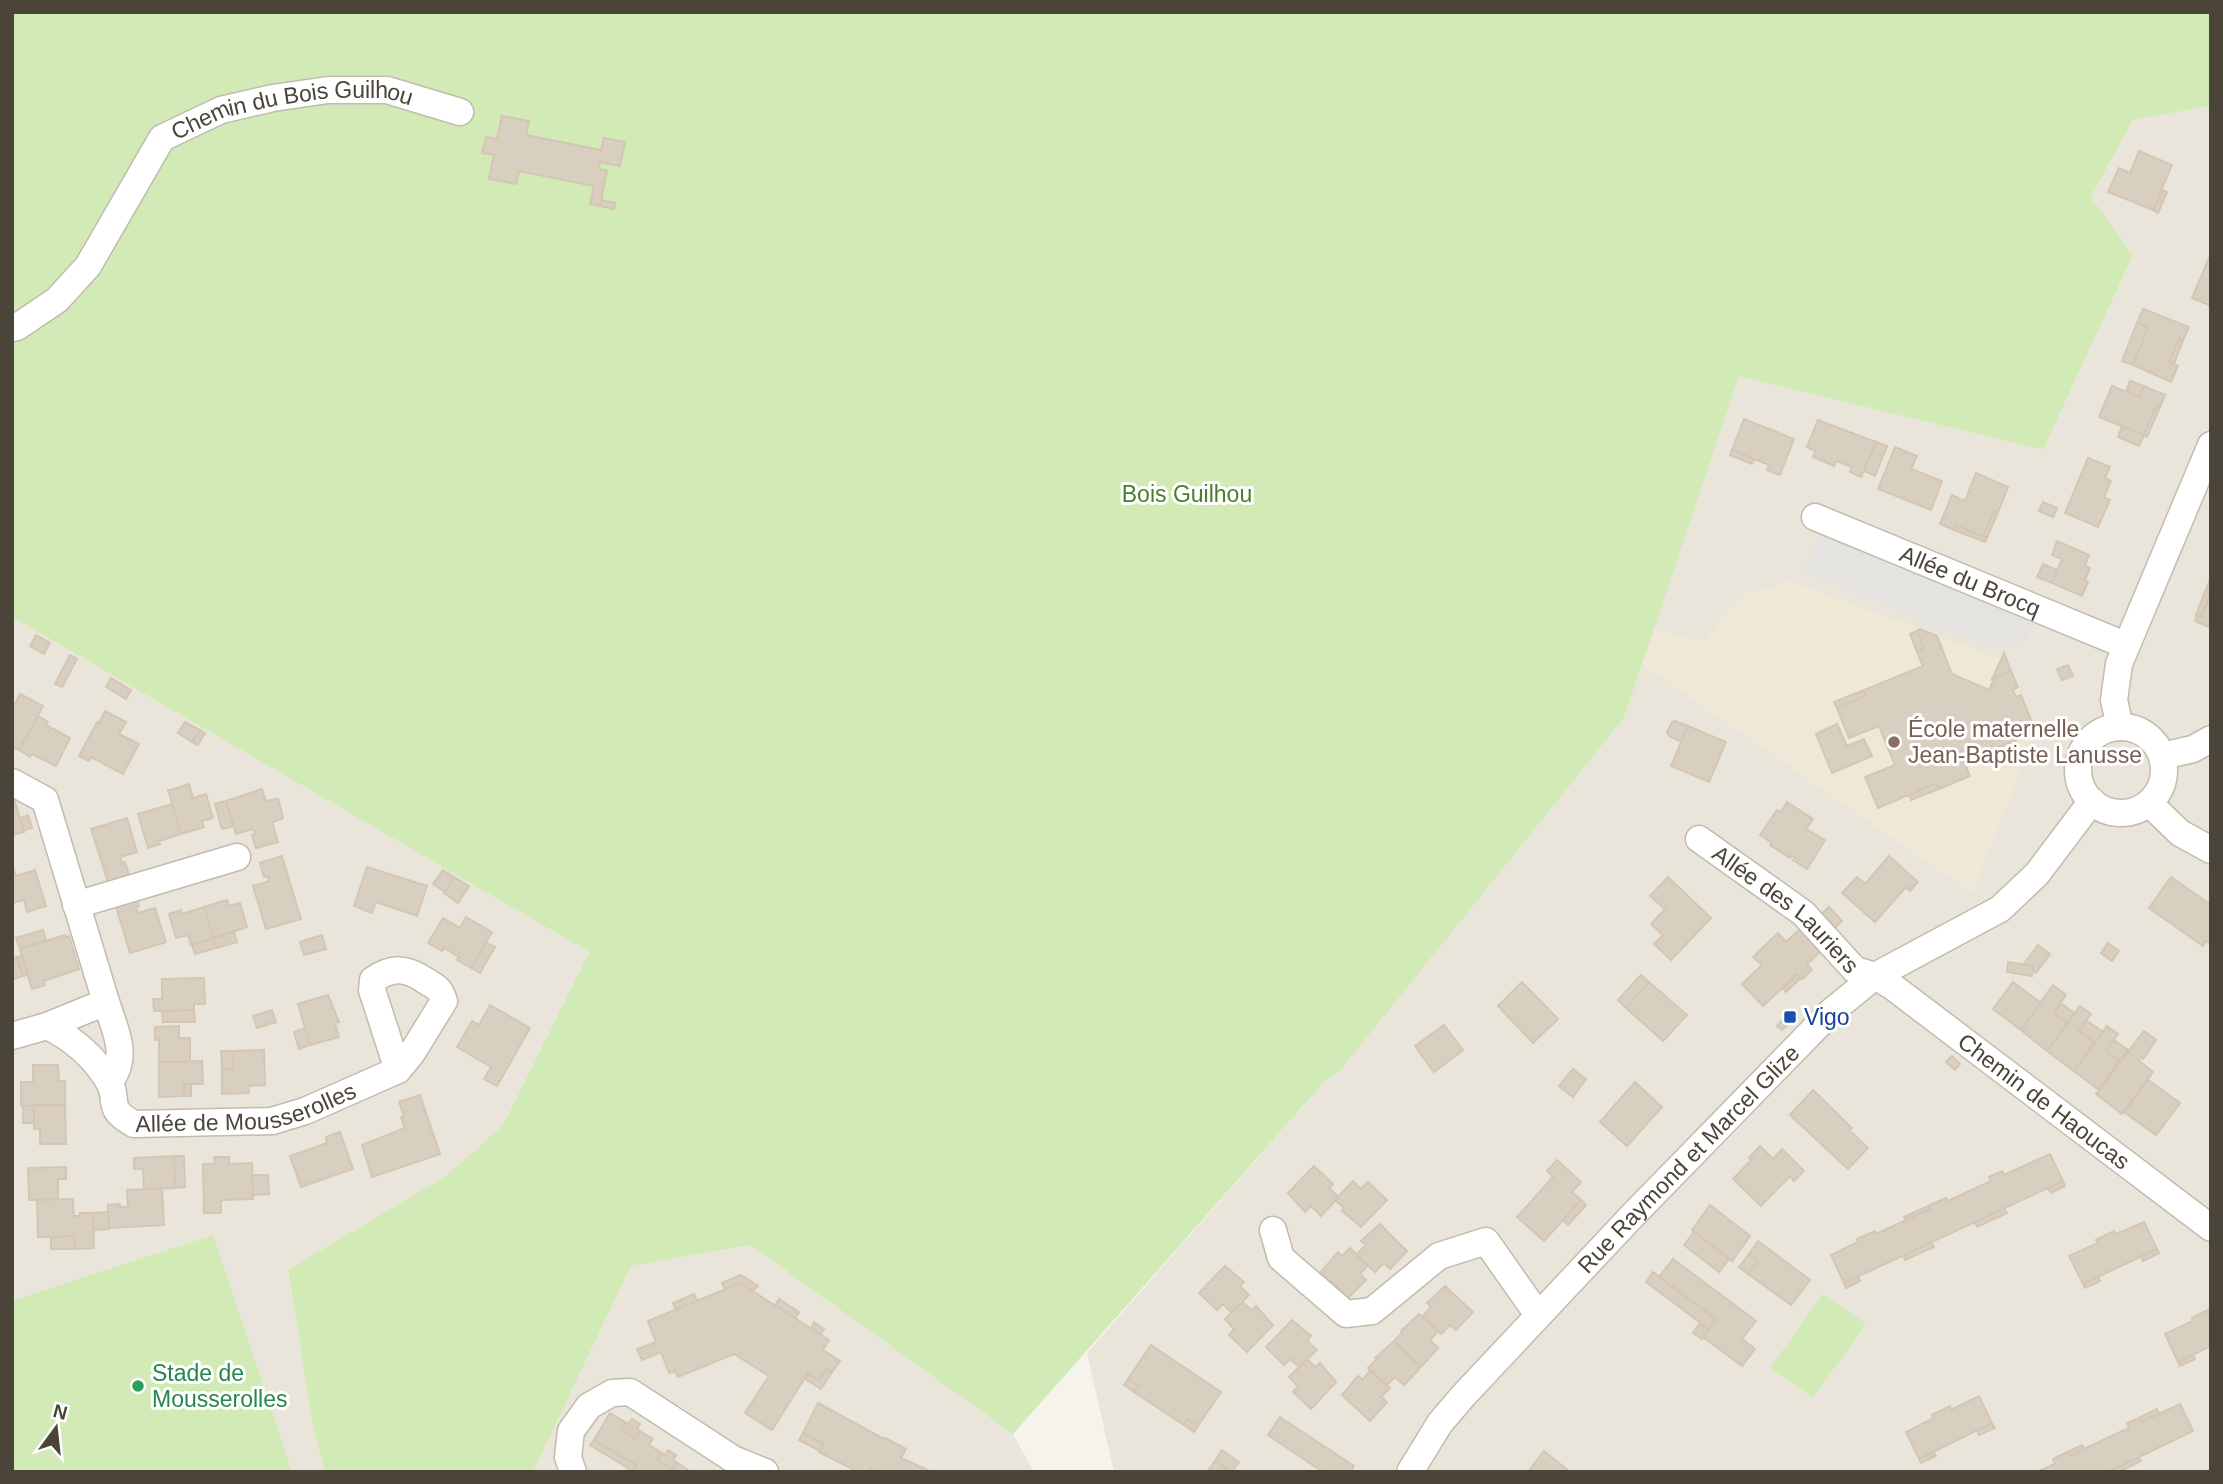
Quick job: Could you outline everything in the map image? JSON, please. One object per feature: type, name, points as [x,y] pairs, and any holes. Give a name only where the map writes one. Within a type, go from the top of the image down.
[{"type":"street","name":"Chemin du Bois Guilhou","points":[[12,328],[57,300],[88,266],[162,138],[221,110],[273,98],[328,90],[387,89],[460,112]]},
{"type":"street","points":[[2120,727],[2114,700],[2119,664],[2125,645],[2142,611],[2211,445]]},
{"type":"street","name":"Allée du Brocq","points":[[1815,517],[2125,645]]},
{"type":"street","points":[[2120,727],[2143,733],[2155,743],[2162,756],[2164,775],[2160,790],[2149,803],[2136,810],[2122,813],[2107,811],[2092,801],[2082,789],[2078,775],[2079,760],[2093,737],[2105,730],[2120,727]]},
{"type":"street","points":[[2162,756],[2193,749],[2211,739]]},
{"type":"street","points":[[12,782],[45,800],[121,1050],[118,1072],[109,1082]]},
{"type":"street","name":"Rue Raymond et Marcel Glize","points":[[1410,1472],[1440,1423],[1540,1313],[1804,1038],[1875,976],[2000,909],[2037,874],[2092,801]]},
{"type":"street","points":[[2149,803],[2180,833],[2211,850]]},
{"type":"street","name":"Allée des Lauriers","points":[[1699,839],[1802,913],[1854,970],[1875,976]]},
{"type":"street","points":[[76,905],[237,857]]},
{"type":"street","name":"Chemin de Haoucas","points":[[1875,976],[1904,995],[2211,1228]]},
{"type":"street","points":[[12,1036],[47,1026],[106,1002]]},
{"type":"street","name":"Allée de Mousserolles","points":[[47,1026],[67,1036],[86,1053],[109,1082],[114,1105],[120,1116],[134,1124],[272,1121],[305,1111],[398,1070]]},
{"type":"street","points":[[1273,1230],[1281,1258],[1346,1314],[1373,1311],[1439,1256],[1486,1241],[1540,1313]]},
{"type":"street","points":[[573,1472],[568,1457],[571,1431],[589,1406],[612,1393],[630,1392],[733,1459],[765,1472]]},
{"type":"shaded area","points":[[2211,106],[2211,1472],[1114,1472],[1087,1353],[1328,1078],[1336,1074],[1624,718],[1739,375],[2043,450],[2133,255],[2091,197],[2133,120]]},
{"type":"shaded area","points":[[1822,529],[2035,619],[2023,648],[1991,648],[1804,571]]},
{"type":"shaded area","name":"École maternelle Jean-Baptiste Lanusse","points":[[1790,581],[2000,659],[2004,653],[2036,732],[1972,893],[1642,664],[1653,630],[1705,641],[1741,596]]},
{"type":"shaded area","points":[[12,617],[589,952],[503,1125],[446,1176],[288,1271],[313,1427],[325,1472],[12,1472]]},
{"type":"shaded area","points":[[750,1245],[1013,1434],[1034,1472],[533,1472],[631,1266]]},
{"type":"green space","name":"Bois Guilhou","points":[[12,12],[2211,12],[2211,106],[2133,120],[2091,197],[2133,255],[2043,450],[1739,376],[1624,718],[1355,1052],[1336,1074],[1328,1078],[1013,1434],[750,1245],[631,1266],[533,1472],[325,1472],[313,1427],[288,1270],[446,1176],[503,1125],[589,952],[12,617]]},
{"type":"green space","name":"Stade de Mousserolles","points":[[213,1235],[292,1472],[12,1472],[12,1301]]},
{"type":"green space","points":[[1823,1294],[1866,1324],[1813,1398],[1770,1368]]},
{"type":"building","points":[[502,116],[529,121],[526,135],[601,150],[604,138],[625,142],[620,166],[600,162],[599,169],[607,170],[600,206],[590,204],[594,186],[519,171],[516,184],[489,179],[494,155],[482,153],[486,137],[497,139]]},
{"type":"building","points":[[2139,151],[2172,165],[2153,210],[2108,192],[2119,168],[2130,173]]},
{"type":"building","points":[[2162,190],[2167,192],[2158,213],[2153,210]]},
{"type":"building","points":[[601,200],[615,203],[614,209],[600,206]]},
{"type":"building","points":[[2211,258],[2211,306],[2192,298]]},
{"type":"building","points":[[2143,309],[2189,327],[2183,340],[2179,339],[2169,362],[2178,366],[2171,382],[2133,365],[2148,327],[2137,323]]},
{"type":"building","points":[[2137,323],[2148,327],[2133,365],[2122,361]]},
{"type":"building","points":[[2179,339],[2183,340],[2174,364],[2169,362]]},
{"type":"building","points":[[2130,381],[2144,386],[2139,397],[2126,392]]},
{"type":"building","points":[[2112,386],[2139,397],[2144,386],[2165,395],[2160,407],[2156,406],[2144,435],[2099,417]]},
{"type":"building","points":[[2156,406],[2160,407],[2147,437],[2144,435]]},
{"type":"building","points":[[1744,419],[1794,439],[1780,475],[1767,470],[1769,465],[1732,450]]},
{"type":"building","points":[[1818,420],[1876,442],[1861,477],[1850,472],[1852,467],[1836,461],[1834,466],[1813,457],[1815,451],[1807,447]]},
{"type":"building","points":[[2122,426],[2144,435],[2139,446],[2118,437]]},
{"type":"building","points":[[1876,442],[1887,446],[1875,476],[1864,471]]},
{"type":"building","points":[[1895,447],[1917,456],[1911,469],[1942,481],[1931,510],[1878,489]]},
{"type":"building","points":[[1732,450],[1754,459],[1752,464],[1730,455]]},
{"type":"building","points":[[2088,458],[2110,467],[2105,478],[2111,481],[2104,497],[2110,500],[2098,527],[2065,513]]},
{"type":"building","points":[[1976,473],[2008,487],[1998,512],[1994,511],[1983,537],[1956,525],[1954,530],[1940,524],[1952,495],[1965,501]]},
{"type":"building","points":[[2043,502],[2057,508],[2053,517],[2039,511]]},
{"type":"building","points":[[1994,511],[1998,512],[1987,538],[1983,537]]},
{"type":"building","points":[[1956,525],[1987,538],[1985,542],[1954,530]]},
{"type":"building","points":[[2057,541],[2089,555],[2085,566],[2090,568],[2085,580],[2088,582],[2082,596],[2052,583],[2062,559],[2052,555]]},
{"type":"building","points":[[2043,564],[2057,570],[2052,583],[2037,577]]},
{"type":"building","points":[[2209,582],[2211,593],[2201,617],[2196,615]]},
{"type":"building","points":[[2211,593],[2211,628],[2195,621],[2197,615],[2201,617]]},
{"type":"building","points":[[1920,629],[1937,636],[1952,674],[1989,690],[1995,677],[2011,671],[2018,687],[2013,690],[2016,697],[2021,695],[2036,732],[2021,738],[2018,732],[2014,734],[2017,740],[1983,754],[1979,744],[1960,752],[1970,776],[1939,789],[1937,783],[1878,808],[1865,777],[1895,765],[1879,726],[1849,738],[1837,708],[1866,696],[1864,690],[1923,666],[1917,652],[1924,649],[1917,631]]},
{"type":"building","points":[[1917,631],[1924,649],[1917,652],[1910,634]]},
{"type":"building","points":[[36,635],[50,643],[44,654],[30,646]]},
{"type":"building","points":[[2004,653],[2011,671],[1992,679],[2001,660]]},
{"type":"building","points":[[70,655],[77,659],[62,687],[55,684]]},
{"type":"building","points":[[2068,665],[2073,676],[2062,680],[2057,669]]},
{"type":"building","points":[[111,678],[131,690],[126,699],[106,687]]},
{"type":"building","points":[[1864,690],[1866,696],[1837,708],[1834,702]]},
{"type":"building","points":[[20,694],[43,706],[19,750],[12,747],[12,703],[15,704]]},
{"type":"building","points":[[105,711],[126,722],[119,734],[139,744],[123,774],[91,757],[89,761],[79,756]]},
{"type":"building","points":[[38,716],[48,722],[46,725],[70,738],[56,766],[19,750]]},
{"type":"building","points":[[1675,721],[1688,726],[1681,742],[1667,733]]},
{"type":"building","points":[[185,722],[200,730],[192,742],[178,733]]},
{"type":"building","points":[[1837,724],[1847,746],[1864,739],[1872,756],[1832,773],[1816,734]]},
{"type":"building","points":[[1688,726],[1726,742],[1709,782],[1671,766]]},
{"type":"building","points":[[200,730],[205,733],[198,745],[192,742]]},
{"type":"building","points":[[1937,783],[1939,789],[1911,800],[1909,795]]},
{"type":"building","points":[[189,784],[193,798],[206,794],[213,818],[202,821],[204,827],[181,834],[169,791]]},
{"type":"building","points":[[262,789],[266,801],[278,799],[283,817],[272,822],[278,842],[256,848],[253,829],[236,834],[226,801]]},
{"type":"building","points":[[14,799],[24,832],[12,835],[12,800]]},
{"type":"building","points":[[226,801],[234,826],[222,829],[215,804]]},
{"type":"building","points":[[1787,802],[1813,819],[1806,829],[1825,840],[1807,869],[1793,860],[1795,857],[1790,858],[1760,835],[1777,810],[1781,812]]},
{"type":"building","points":[[172,804],[181,834],[159,841],[160,844],[148,848],[138,814]]},
{"type":"building","points":[[28,815],[32,828],[24,830],[20,818]]},
{"type":"building","points":[[127,818],[137,852],[120,857],[122,863],[125,862],[129,875],[108,882],[91,829]]},
{"type":"building","points":[[282,856],[301,919],[266,929],[253,886],[269,881],[268,876],[264,877],[260,863]]},
{"type":"building","points":[[1889,856],[1918,882],[1910,891],[1906,887],[1875,922],[1842,893],[1857,877],[1865,884]]},
{"type":"building","points":[[12,863],[16,876],[35,870],[46,906],[27,912],[24,900],[12,903]]},
{"type":"building","points":[[367,867],[427,886],[417,916],[376,902],[372,913],[354,906]]},
{"type":"building","points":[[443,870],[454,877],[445,892],[433,884]]},
{"type":"building","points":[[454,877],[469,886],[458,903],[444,893]]},
{"type":"building","points":[[1668,877],[1711,918],[1671,960],[1654,944],[1663,935],[1651,924],[1665,909],[1650,896]]},
{"type":"building","points":[[2171,877],[2211,905],[2211,944],[2206,941],[2203,946],[2149,908]]},
{"type":"building","points":[[136,894],[138,913],[155,908],[166,942],[130,953],[114,900]]},
{"type":"building","points":[[227,900],[229,906],[240,903],[247,927],[213,938],[204,907]]},
{"type":"building","points":[[204,907],[213,938],[191,945],[188,935],[176,938],[169,914],[181,910],[182,914]]},
{"type":"building","points":[[1829,907],[1842,921],[1834,929],[1820,915]]},
{"type":"building","points":[[466,917],[492,932],[471,968],[444,948],[442,951],[428,943],[443,918],[460,928]]},
{"type":"building","points":[[1800,929],[1821,951],[1807,964],[1812,970],[1802,979],[1797,974],[1763,1006],[1742,984],[1762,965],[1753,957],[1778,933],[1786,942]]},
{"type":"building","points":[[43,930],[46,941],[20,949],[16,938]]},
{"type":"building","points":[[234,932],[237,942],[216,948],[213,938]]},
{"type":"building","points":[[322,935],[326,949],[304,955],[300,942]]},
{"type":"building","points":[[69,936],[79,969],[44,981],[45,985],[32,989],[20,949]]},
{"type":"building","points":[[213,938],[216,948],[195,954],[192,945]]},
{"type":"building","points":[[486,943],[495,947],[480,973],[471,968]]},
{"type":"building","points":[[2108,943],[2119,951],[2112,961],[2101,953]]},
{"type":"building","points":[[2038,945],[2050,954],[2036,973],[2033,966],[2024,964]]},
{"type":"building","points":[[22,956],[27,975],[23,976],[17,957]]},
{"type":"building","points":[[17,957],[23,976],[12,980],[12,959]]},
{"type":"building","points":[[2008,962],[2033,966],[2032,976],[2007,972]]},
{"type":"building","points":[[1797,974],[1801,978],[1786,992],[1783,988]]},
{"type":"building","points":[[1641,975],[1649,982],[1626,1008],[1618,1000]]},
{"type":"building","points":[[204,978],[205,1004],[194,1004],[194,1010],[154,1011],[153,999],[162,999],[162,979]]},
{"type":"building","points":[[1522,982],[1558,1019],[1533,1043],[1498,1006]]},
{"type":"building","points":[[1649,982],[1687,1015],[1663,1041],[1626,1008]]},
{"type":"building","points":[[2013,982],[2041,1003],[2021,1030],[1993,1009]]},
{"type":"building","points":[[2053,985],[2066,995],[2054,1013],[2068,1023],[2047,1051],[2021,1030]]},
{"type":"building","points":[[328,995],[339,1022],[335,1023],[339,1037],[310,1045],[298,1004]]},
{"type":"building","points":[[2061,1003],[2074,1013],[2068,1023],[2054,1013]]},
{"type":"building","points":[[490,1005],[530,1028],[497,1086],[484,1079],[491,1067],[457,1047],[472,1021],[479,1025]]},
{"type":"building","points":[[2080,1006],[2091,1014],[2079,1031],[2095,1043],[2074,1071],[2047,1051]]},
{"type":"building","points":[[194,1010],[195,1022],[163,1022],[162,1011]]},
{"type":"building","points":[[272,1010],[276,1022],[257,1028],[253,1016]]},
{"type":"building","points":[[1786,1016],[1791,1021],[1782,1030],[1777,1026]]},
{"type":"building","points":[[2086,1020],[2103,1032],[2095,1043],[2079,1031]]},
{"type":"building","points":[[1444,1025],[1463,1050],[1434,1072],[1415,1046]]},
{"type":"building","points":[[179,1026],[179,1038],[190,1038],[190,1062],[159,1062],[159,1039],[155,1040],[155,1027]]},
{"type":"building","points":[[2107,1026],[2118,1034],[2106,1051],[2119,1061],[2099,1090],[2074,1071]]},
{"type":"building","points":[[305,1028],[310,1045],[299,1049],[294,1032]]},
{"type":"building","points":[[2144,1031],[2156,1040],[2143,1059],[2140,1057],[2138,1060],[2153,1072],[2122,1114],[2096,1094]]},
{"type":"building","points":[[2114,1040],[2128,1050],[2119,1061],[2106,1051]]},
{"type":"building","points":[[264,1050],[265,1085],[248,1086],[249,1093],[222,1094],[222,1069],[233,1069],[232,1051]]},
{"type":"building","points":[[221,1051],[232,1051],[233,1069],[222,1069]]},
{"type":"building","points":[[1952,1056],[1960,1064],[1955,1070],[1946,1062]]},
{"type":"building","points":[[202,1061],[203,1084],[184,1084],[184,1096],[159,1097],[159,1062]]},
{"type":"building","points":[[33,1065],[58,1065],[59,1081],[65,1081],[65,1105],[21,1106],[21,1082],[33,1082]]},
{"type":"building","points":[[1573,1069],[1586,1079],[1573,1097],[1559,1086]]},
{"type":"building","points":[[2148,1080],[2180,1103],[2156,1135],[2124,1112]]},
{"type":"building","points":[[1635,1082],[1662,1107],[1627,1146],[1600,1122]]},
{"type":"building","points":[[184,1084],[191,1084],[191,1096],[184,1096]]},
{"type":"building","points":[[1813,1090],[1852,1128],[1849,1130],[1868,1148],[1848,1169],[1790,1115]]},
{"type":"building","points":[[420,1095],[440,1154],[372,1177],[362,1145],[405,1128],[399,1102]]},
{"type":"building","points":[[34,1105],[34,1123],[23,1123],[23,1106]]},
{"type":"building","points":[[34,1105],[65,1105],[66,1144],[40,1144],[40,1129],[34,1129]]},
{"type":"building","points":[[340,1132],[353,1169],[301,1187],[290,1156],[327,1143],[326,1137]]},
{"type":"building","points":[[1760,1146],[1773,1159],[1782,1149],[1804,1171],[1794,1181],[1790,1176],[1761,1206],[1733,1179]]},
{"type":"building","points":[[2050,1154],[2063,1181],[1844,1283],[1831,1255],[1858,1242],[1857,1239],[1875,1231],[1876,1234],[1930,1209],[1928,1206],[1946,1198],[1948,1201],[1991,1181],[1989,1177],[2002,1171],[2004,1175]]},
{"type":"building","points":[[174,1156],[184,1156],[185,1187],[175,1188]]},
{"type":"building","points":[[174,1156],[175,1188],[144,1189],[143,1169],[134,1169],[134,1158]]},
{"type":"building","points":[[214,1157],[229,1157],[229,1164],[252,1163],[253,1199],[221,1200],[221,1213],[204,1213],[203,1164],[215,1164]]},
{"type":"building","points":[[1557,1160],[1581,1182],[1572,1192],[1581,1200],[1544,1241],[1517,1217],[1553,1177],[1547,1171]]},
{"type":"building","points":[[1314,1166],[1333,1184],[1329,1188],[1339,1197],[1321,1216],[1311,1206],[1305,1212],[1288,1193]]},
{"type":"building","points":[[66,1167],[66,1179],[58,1179],[58,1199],[29,1200],[28,1168]]},
{"type":"building","points":[[252,1175],[268,1175],[269,1194],[253,1195]]},
{"type":"building","points":[[1353,1181],[1361,1189],[1368,1182],[1387,1200],[1361,1227],[1342,1211],[1344,1208],[1335,1200]]},
{"type":"building","points":[[2063,1181],[2065,1186],[2051,1193],[2048,1188]]},
{"type":"building","points":[[162,1188],[164,1225],[109,1228],[108,1205],[120,1204],[120,1207],[128,1207],[127,1190]]},
{"type":"building","points":[[73,1199],[74,1216],[93,1213],[94,1248],[75,1249],[74,1236],[38,1237],[37,1200]]},
{"type":"building","points":[[1581,1200],[1586,1205],[1568,1225],[1563,1220]]},
{"type":"building","points":[[1710,1205],[1750,1236],[1732,1261],[1692,1230]]},
{"type":"building","points":[[1928,1206],[1930,1209],[1906,1220],[1904,1217]]},
{"type":"building","points":[[2004,1208],[2007,1213],[1977,1227],[1975,1222]]},
{"type":"building","points":[[108,1212],[109,1229],[93,1230],[93,1213]]},
{"type":"building","points":[[2144,1222],[2157,1249],[2083,1284],[2069,1256],[2098,1243],[2096,1240],[2114,1231],[2116,1234]]},
{"type":"building","points":[[1380,1224],[1407,1251],[1390,1269],[1384,1263],[1375,1272],[1356,1255],[1366,1245],[1361,1241]]},
{"type":"building","points":[[1694,1232],[1729,1259],[1719,1272],[1684,1245]]},
{"type":"building","points":[[74,1236],[75,1249],[51,1249],[51,1237]]},
{"type":"building","points":[[1758,1241],[1810,1280],[1791,1305],[1748,1274],[1758,1261],[1749,1254]]},
{"type":"building","points":[[1931,1242],[1934,1247],[1905,1260],[1903,1256]]},
{"type":"building","points":[[1350,1248],[1368,1265],[1360,1274],[1366,1280],[1348,1298],[1321,1272],[1338,1252],[1342,1256]]},
{"type":"building","points":[[2157,1249],[2159,1253],[2143,1261],[2141,1256]]},
{"type":"building","points":[[1749,1254],[1758,1261],[1748,1274],[1739,1267]]},
{"type":"building","points":[[1673,1259],[1756,1321],[1742,1339],[1755,1349],[1742,1366],[1703,1337],[1716,1319],[1659,1277]]},
{"type":"building","points":[[1225,1266],[1244,1282],[1240,1286],[1249,1295],[1232,1313],[1223,1304],[1217,1310],[1199,1293]]},
{"type":"building","points":[[1653,1272],[1716,1319],[1709,1329],[1646,1282]]},
{"type":"building","points":[[741,1275],[758,1286],[753,1291],[740,1283],[725,1289],[722,1283]]},
{"type":"building","points":[[1858,1276],[1860,1281],[1846,1288],[1844,1283]]},
{"type":"building","points":[[2098,1277],[2100,1281],[2085,1288],[2083,1284]]},
{"type":"building","points":[[740,1283],[829,1340],[823,1350],[840,1361],[832,1372],[826,1369],[819,1380],[808,1373],[772,1430],[745,1413],[769,1376],[734,1354],[678,1377],[675,1371],[669,1373],[661,1352],[642,1360],[637,1349],[656,1342],[648,1321]]},
{"type":"building","points":[[1445,1286],[1473,1312],[1456,1330],[1450,1325],[1441,1334],[1423,1316],[1431,1307],[1427,1303]]},
{"type":"building","points":[[694,1294],[697,1301],[676,1310],[673,1303]]},
{"type":"building","points":[[779,1299],[799,1312],[795,1318],[775,1305]]},
{"type":"building","points":[[1242,1302],[1252,1310],[1256,1306],[1273,1325],[1247,1352],[1229,1335],[1234,1329],[1225,1319]]},
{"type":"building","points":[[2209,1309],[2211,1346],[2178,1362],[2165,1334],[2193,1321],[2192,1318]]},
{"type":"building","points":[[1419,1314],[1438,1331],[1430,1340],[1438,1348],[1421,1367],[1394,1341]]},
{"type":"building","points":[[1292,1320],[1311,1336],[1307,1341],[1317,1350],[1299,1367],[1290,1359],[1284,1365],[1266,1347]]},
{"type":"building","points":[[814,1322],[824,1329],[821,1334],[811,1328]]},
{"type":"building","points":[[1700,1323],[1708,1330],[1702,1339],[1693,1333]]},
{"type":"building","points":[[1394,1341],[1421,1367],[1404,1385],[1395,1377],[1387,1385],[1368,1368]]},
{"type":"building","points":[[1151,1345],[1221,1392],[1198,1426],[1187,1419],[1184,1425],[1134,1392],[1139,1386],[1128,1379]]},
{"type":"building","points":[[2193,1355],[2195,1359],[2180,1366],[2178,1362]]},
{"type":"building","points":[[1307,1359],[1315,1367],[1320,1363],[1336,1382],[1311,1409],[1293,1392],[1298,1386],[1289,1377]]},
{"type":"building","points":[[826,1369],[832,1372],[821,1389],[805,1379],[808,1373],[819,1380]]},
{"type":"building","points":[[1370,1371],[1390,1388],[1381,1397],[1387,1402],[1370,1421],[1342,1395],[1358,1376],[1363,1379]]},
{"type":"building","points":[[1128,1379],[1139,1386],[1134,1392],[1124,1385]]},
{"type":"building","points":[[1979,1396],[1992,1423],[1919,1459],[1906,1432],[1934,1418],[1932,1415],[1950,1406],[1951,1410]]},
{"type":"building","points":[[818,1403],[906,1449],[901,1458],[932,1472],[878,1472],[870,1468],[868,1472],[858,1472],[819,1452],[824,1444],[803,1433]]},
{"type":"building","points":[[2180,1404],[2193,1431],[2108,1472],[2037,1472],[2055,1464],[2053,1459],[2067,1452],[2069,1456],[2129,1428],[2127,1423],[2139,1418],[2141,1422]]},
{"type":"building","points":[[2157,1409],[2159,1414],[2141,1422],[2139,1418]]},
{"type":"building","points":[[610,1413],[625,1422],[621,1429],[635,1439],[640,1431],[653,1439],[649,1445],[662,1453],[657,1460],[672,1470],[676,1462],[691,1472],[632,1472],[636,1465],[594,1440]]},
{"type":"building","points":[[1280,1417],[1354,1466],[1350,1472],[1323,1472],[1268,1435]]},
{"type":"building","points":[[632,1419],[640,1424],[637,1429],[640,1431],[635,1439],[621,1429],[625,1422],[628,1424]]},
{"type":"building","points":[[1187,1419],[1198,1426],[1194,1432],[1184,1425]]},
{"type":"building","points":[[1992,1423],[1995,1428],[1979,1435],[1977,1431]]},
{"type":"building","points":[[803,1433],[824,1444],[820,1451],[799,1440]]},
{"type":"building","points":[[594,1440],[636,1465],[633,1471],[590,1445]]},
{"type":"building","points":[[2082,1445],[2084,1449],[2069,1456],[2067,1452]]},
{"type":"building","points":[[668,1450],[676,1455],[672,1470],[657,1460]]},
{"type":"building","points":[[1222,1450],[1239,1462],[1232,1472],[1215,1461]]},
{"type":"building","points":[[1544,1451],[1570,1472],[1528,1472]]},
{"type":"building","points":[[1934,1452],[1936,1456],[1921,1463],[1919,1459]]},
{"type":"building","points":[[2139,1457],[2141,1461],[2119,1472],[2108,1472]]},
{"type":"building","points":[[1215,1461],[1231,1472],[1207,1472]]},
{"type":"place","name":"École maternelle Jean-Baptiste Lanusse","points":[[1894,742]]},
{"type":"place","name":"Vigo","points":[[1790,1017]]},
{"type":"place","name":"Stade de Mousserolles","points":[[138,1386]]}]
